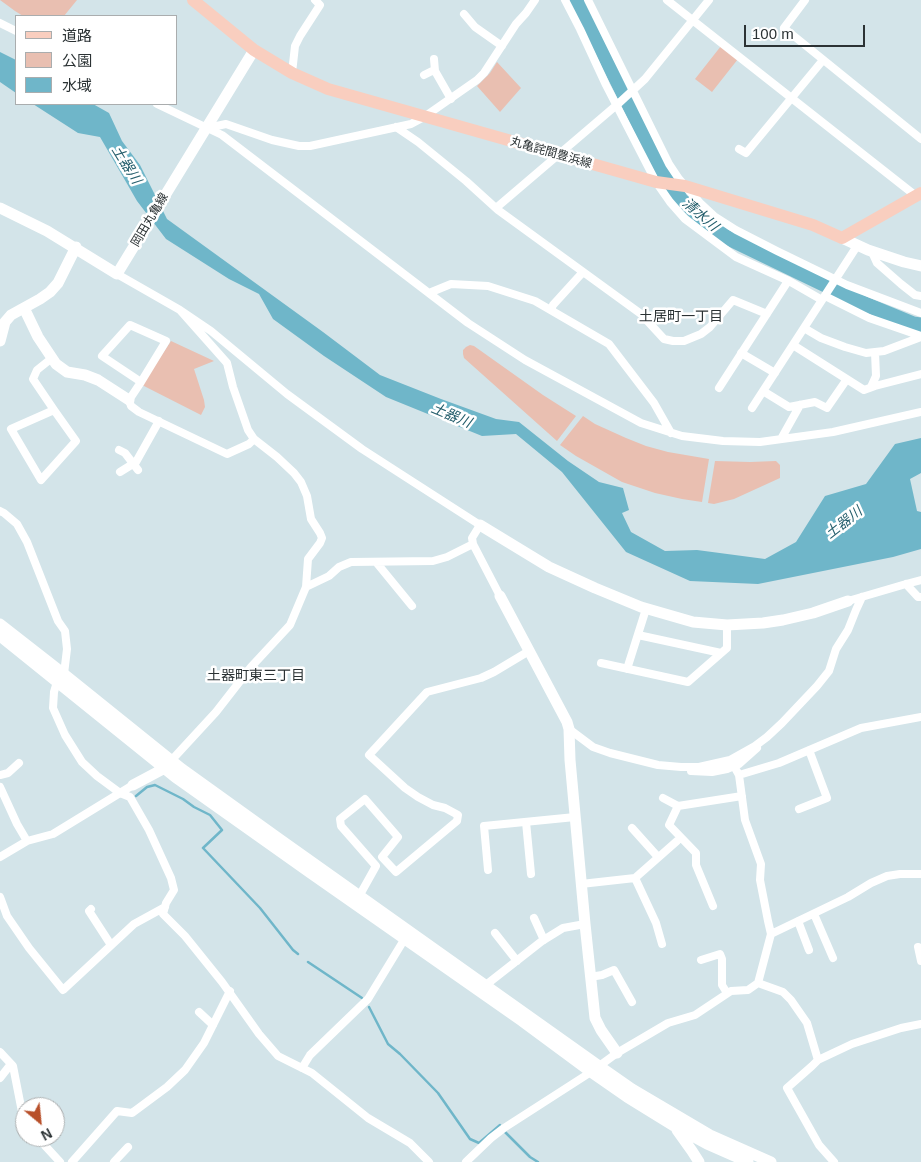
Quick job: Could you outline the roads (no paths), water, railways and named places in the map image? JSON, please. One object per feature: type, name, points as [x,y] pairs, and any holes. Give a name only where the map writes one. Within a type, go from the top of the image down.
[{"type":"main road","name":"丸亀詫間豊浜線","points":[[193,0],[254,50],[292,72],[328,89],[657,182],[685,186],[813,225],[842,238]]},
{"type":"main road","points":[[842,238],[919,195]]},
{"type":"street","points":[[292,72],[295,46],[320,6],[316,0]]},
{"type":"street","points":[[204,132],[226,124],[272,140],[299,146],[310,146],[411,124],[451,99],[484,73],[516,24],[535,0]]},
{"type":"street","points":[[565,0],[657,182],[670,202],[685,219],[736,257],[869,318],[921,336]]},
{"type":"street","points":[[588,0],[669,164],[700,203],[714,216],[736,230],[777,251],[836,280],[921,313]]},
{"type":"street","points":[[667,0],[919,195]]},
{"type":"street","points":[[496,208],[645,79],[709,0]]},
{"type":"street","points":[[805,0],[784,28],[921,139]]},
{"type":"street","points":[[464,14],[475,27],[502,46]]},
{"type":"street","points":[[0,23],[15,30]]},
{"type":"street","name":"岡田丸亀線","points":[[119,271],[254,50]]},
{"type":"street","points":[[434,59],[434,70],[451,99]]},
{"type":"street","points":[[739,149],[746,153],[823,60]]},
{"type":"street","points":[[424,75],[434,70]]},
{"type":"street","points":[[159,105],[204,132],[222,135],[468,323],[525,360],[641,423],[682,436],[724,441],[760,442],[833,432],[921,412]]},
{"type":"street","points":[[396,127],[418,142],[496,208],[641,314],[664,338],[673,341],[684,341],[701,334],[710,327],[733,300],[767,314]]},
{"type":"street","points":[[0,208],[47,231],[119,271],[180,310],[211,331],[287,394],[362,449],[480,525],[550,566],[594,588],[646,609],[693,622],[740,625],[784,620],[813,613],[921,580]]},
{"type":"street","points":[[842,238],[872,252],[921,266]]},
{"type":"street","points":[[752,408],[857,246]]},
{"type":"street","points":[[0,340],[5,322],[11,315],[45,296],[58,283],[76,247]]},
{"type":"street","points":[[872,252],[877,263],[915,295],[921,296]]},
{"type":"street","points":[[551,310],[553,305],[583,272]]},
{"type":"street","points":[[719,388],[788,281]]},
{"type":"street","points":[[429,293],[451,284],[488,286],[535,301],[610,344],[654,404],[671,433]]},
{"type":"street","points":[[24,308],[38,337],[56,364],[67,372],[98,380],[129,400],[131,406],[139,412],[227,454],[249,444],[254,439]]},
{"type":"street","points":[[0,857],[27,840],[53,834],[168,764],[217,711],[251,667],[290,625],[306,587],[308,559],[322,538],[311,519],[307,496],[301,482],[277,457],[254,439],[248,430],[232,387],[227,363],[180,310]]},
{"type":"street","points":[[129,400],[141,382],[166,341],[130,325],[102,356],[141,382]]},
{"type":"street","points":[[804,328],[821,338],[866,353],[884,351],[921,336]]},
{"type":"street","points":[[793,345],[864,390],[921,374]]},
{"type":"street","points":[[871,387],[876,376],[875,352]]},
{"type":"street","points":[[741,353],[775,373]]},
{"type":"street","points":[[52,358],[37,370],[33,379],[76,441],[41,480],[11,429],[54,410]]},
{"type":"street","points":[[763,391],[789,407],[815,402],[827,408],[847,379]]},
{"type":"street","points":[[781,440],[800,405]]},
{"type":"street","points":[[136,467],[136,462],[159,421]]},
{"type":"street","points":[[119,450],[125,453],[136,467]]},
{"type":"street","points":[[120,472],[136,467]]},
{"type":"street","points":[[0,511],[17,524],[27,542],[58,621],[65,631],[67,649],[61,678],[54,692],[53,708],[65,735],[82,762],[97,776],[130,798],[149,830],[171,878],[174,890],[163,914],[185,936],[230,992],[259,1034],[278,1056],[312,1073],[368,1118],[410,1143],[429,1162]]},
{"type":"street","points":[[480,525],[472,538],[473,544],[569,729],[581,884],[595,1018],[617,1053]]},
{"type":"street","points":[[306,587],[329,576],[338,567],[351,562],[433,562],[473,544]]},
{"type":"street","points":[[376,562],[412,606]]},
{"type":"street","points":[[906,584],[918,597],[921,597]]},
{"type":"street","points":[[681,767],[693,772],[712,772],[739,764],[749,756],[817,686],[829,671],[836,649],[848,630],[862,597]]},
{"type":"street","points":[[627,669],[646,609]]},
{"type":"street","points":[[0,624],[61,678],[168,764],[595,1069],[627,1097],[677,1122],[771,1162]]},
{"type":"street","points":[[601,663],[688,682],[727,648],[727,625]]},
{"type":"street","points":[[638,635],[721,653]]},
{"type":"street","points":[[0,636],[61,678]]},
{"type":"street","points":[[382,856],[396,872],[457,821],[458,815],[418,797],[405,788],[369,755],[427,692],[481,678],[529,651]]},
{"type":"street","points":[[739,775],[779,763],[861,728],[921,718]]},
{"type":"street","points":[[569,729],[593,747],[610,753],[658,765],[681,767],[699,767],[730,760],[767,737]]},
{"type":"street","points":[[799,808],[826,798],[809,750]]},
{"type":"street","points":[[0,775],[8,773],[19,763]]},
{"type":"street","points":[[466,1162],[504,1128],[617,1053],[668,1023],[695,1015],[731,991],[748,990],[758,983],[772,934],[760,880],[761,864],[745,820],[739,775],[734,766]]},
{"type":"street","points":[[0,787],[17,824],[27,840]]},
{"type":"street","points":[[663,798],[678,806],[742,796]]},
{"type":"street","points":[[357,900],[382,856],[398,837],[365,799],[340,819],[341,826],[376,866]]},
{"type":"street","points":[[678,806],[669,825],[696,853],[696,866],[712,906]]},
{"type":"street","points":[[488,870],[484,826],[575,817]]},
{"type":"street","points":[[526,822],[531,874]]},
{"type":"street","points":[[632,828],[658,857]]},
{"type":"street","points":[[581,884],[635,878],[677,840]]},
{"type":"street","points":[[772,934],[887,876],[921,874]]},
{"type":"street","points":[[635,878],[656,923],[662,944]]},
{"type":"street","points":[[0,896],[7,916],[29,948],[63,990],[134,924],[165,907]]},
{"type":"street","points":[[91,909],[89,911],[111,946]]},
{"type":"street","points":[[814,914],[833,958]]},
{"type":"street","points":[[534,918],[544,940]]},
{"type":"street","points":[[798,921],[809,950]]},
{"type":"street","points":[[482,988],[544,940],[563,928],[585,924]]},
{"type":"street","points":[[495,933],[517,961]]},
{"type":"street","points":[[302,1068],[310,1055],[368,999],[407,935]]},
{"type":"street","points":[[918,947],[921,961]]},
{"type":"street","points":[[702,960],[720,954],[722,959],[722,985],[727,993]]},
{"type":"street","points":[[590,977],[614,970],[632,1002]]},
{"type":"street","points":[[758,983],[783,992],[791,1000],[807,1023],[818,1060]]},
{"type":"street","points":[[72,1162],[117,1111],[132,1113],[167,1087],[185,1070],[204,1043],[230,992]]},
{"type":"street","points":[[199,1012],[213,1025]]},
{"type":"street","points":[[834,1162],[819,1145],[787,1088],[818,1060],[852,1044],[901,1028],[921,1024]]},
{"type":"street","points":[[0,1052],[13,1066],[19,1097]]},
{"type":"street","points":[[0,1078],[11,1064]]},
{"type":"street","points":[[677,1122],[699,1162]]},
{"type":"street","points":[[677,1122],[706,1144],[748,1162]]},
{"type":"street","points":[[46,1147],[58,1161]]},
{"type":"street","points":[[114,1162],[128,1147]]},
{"type":"water","points":[[0,52],[15,60],[15,92],[0,82]]},
{"type":"water","name":"土器川","points":[[35,105],[95,105],[109,113],[122,141],[140,165],[167,219],[380,375],[496,419],[519,422],[568,461],[599,482],[623,488],[629,510],[622,513],[631,532],[665,551],[697,550],[765,559],[796,542],[825,496],[866,484],[895,444],[921,438],[921,473],[910,479],[917,511],[921,512],[921,549],[893,557],[758,584],[690,581],[626,552],[562,472],[516,434],[482,436],[386,397],[273,319],[259,294],[229,279],[166,239],[137,201],[100,137],[78,133]]},
{"type":"waterway","name":"清水川","points":[[577,0],[658,163],[681,200],[724,236],[867,305],[913,324],[921,325]]},
{"type":"waterway","points":[[136,796],[147,787],[155,785],[210,815],[222,830],[203,848],[260,908],[298,954]]},
{"type":"waterway","points":[[308,962],[362,998]]},
{"type":"waterway","points":[[369,1007],[388,1044],[438,1093],[470,1139],[479,1143],[500,1125]]},
{"type":"waterway","points":[[505,1132],[530,1157],[538,1162]]},
{"type":"district","name":"土居町一丁目","points":[[681,317]]},
{"type":"district","name":"土器町東三丁目","points":[[256,676]]}]
